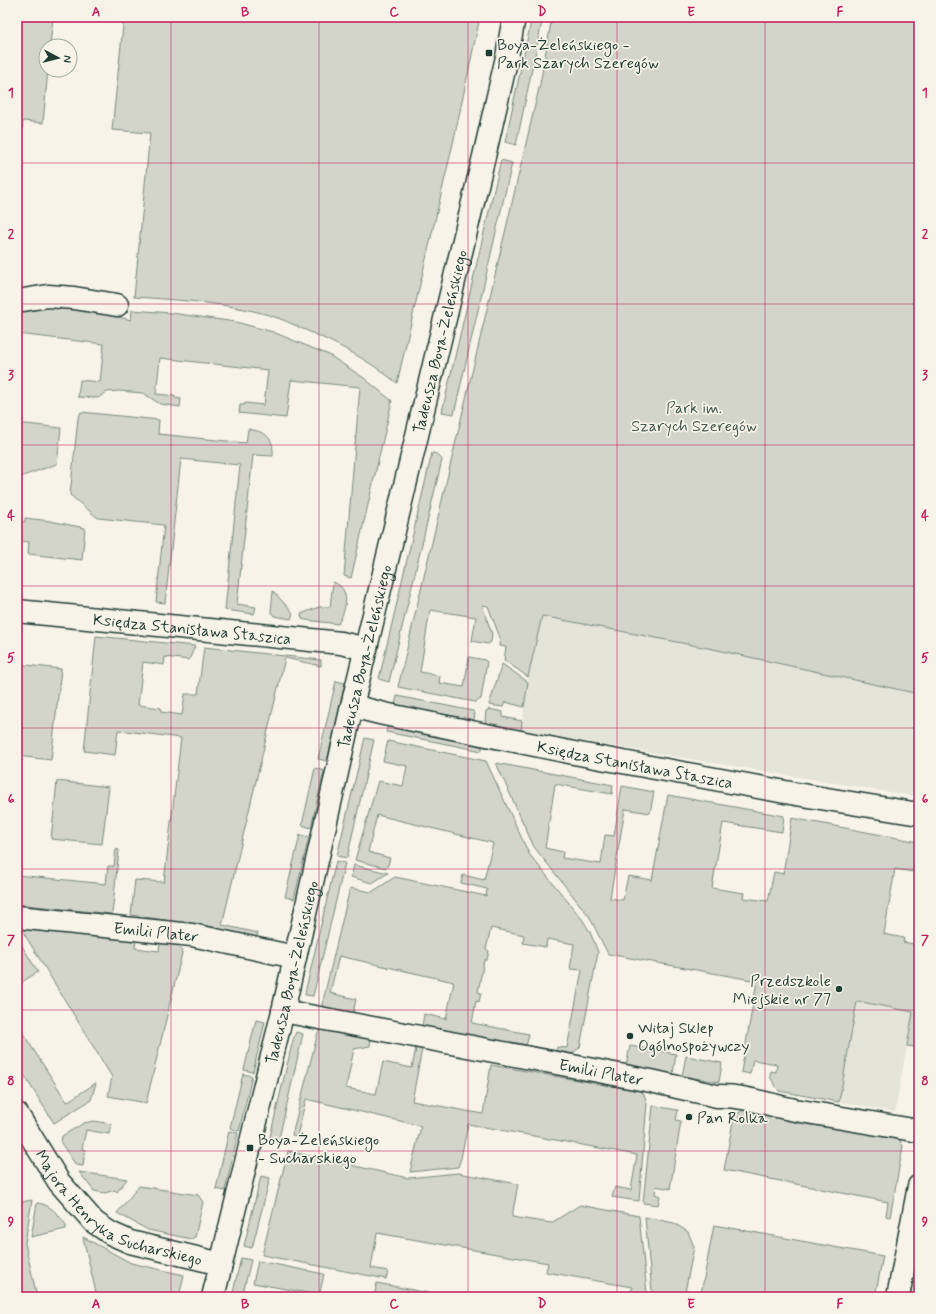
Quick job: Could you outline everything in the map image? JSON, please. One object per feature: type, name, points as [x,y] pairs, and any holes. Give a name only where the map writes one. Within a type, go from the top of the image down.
[{"type":"street","name":"Tadeusza Boya-Żeleńskiego","points":[[213,1297],[283,1011],[352,706],[486,148],[507,57],[514,17]]},
{"type":"street","points":[[17,301],[48,296],[74,298],[118,305]]},
{"type":"street","name":"Księdza Stanisława Staszica","points":[[17,611],[333,642],[366,649]]},
{"type":"street","name":"Księdza Stanisława Staszica","points":[[352,706],[574,753],[796,794],[919,814]]},
{"type":"street","name":"Emilii Plater","points":[[17,917],[192,935],[295,957]]},
{"type":"street","name":"Emilii Plater","points":[[283,1011],[652,1081],[717,1096],[738,1097],[794,1110],[919,1131]]},
{"type":"street","name":"Majora Henryka Sucharskiego","points":[[17,1114],[24,1139],[94,1222],[110,1233],[135,1244],[221,1264]]},
{"type":"street","points":[[898,1297],[919,1186]]},
{"type":"shaded area","points":[[541,616],[708,648],[919,694],[919,761],[913,796],[521,731],[529,671]]},
{"type":"shaded area","name":"Przedszkole Miejskie nr 77","points":[[771,931],[919,955],[919,1024],[915,1047],[907,1046],[895,1112],[779,1091],[770,1077],[771,1071],[776,1072],[777,1064],[753,1060],[750,1074],[745,1073]]},
{"type":"green space","points":[[17,17],[53,17],[51,38],[38,38],[38,78],[47,78],[43,123],[23,121],[20,155],[17,155]]},
{"type":"green space","points":[[124,17],[480,17],[454,139],[397,383],[352,353],[328,340],[278,318],[225,306],[188,301],[134,297],[150,133],[112,130]]},
{"type":"green space","points":[[532,17],[543,17],[516,145],[505,142]]},
{"type":"green space","name":"Park im. Szarych Szeregów","points":[[552,17],[919,17],[919,694],[708,648],[542,616],[528,677],[504,660],[506,647],[499,646],[500,638],[488,606],[482,605],[492,634],[491,642],[488,644],[472,641],[476,617],[430,610],[420,672],[440,676],[439,683],[464,687],[469,657],[485,660],[487,662],[481,699],[475,702],[398,687],[540,84]]},
{"type":"green space","points":[[501,160],[512,163],[454,414],[442,412]]},
{"type":"green space","points":[[48,305],[90,310],[131,320],[132,310],[171,313],[236,322],[273,332],[329,355],[364,378],[392,401],[351,578],[344,576],[360,387],[291,380],[286,418],[239,413],[240,405],[244,405],[245,403],[264,405],[268,370],[160,358],[156,394],[175,396],[175,398],[181,399],[180,407],[160,404],[143,393],[119,391],[107,392],[98,398],[78,397],[80,380],[100,382],[104,344],[17,334],[17,310]]},
{"type":"green space","points":[[81,412],[159,420],[158,434],[246,443],[248,429],[268,436],[272,444],[273,456],[253,455],[237,604],[256,607],[254,614],[225,610],[240,465],[181,459],[165,603],[156,602],[164,525],[98,518],[70,495],[78,418]]},
{"type":"green space","points":[[17,423],[61,428],[57,464],[17,478]]},
{"type":"green space","points":[[432,453],[438,455],[442,460],[389,682],[379,679]]},
{"type":"green space","points":[[25,518],[85,528],[82,560],[28,554],[29,542],[21,541],[17,544],[17,521],[25,522]]},
{"type":"green space","points":[[333,582],[339,585],[343,590],[346,600],[343,613],[338,624],[302,619],[301,614],[319,607],[330,607]]},
{"type":"green space","points":[[273,591],[293,613],[291,619],[274,616],[271,612]]},
{"type":"green space","points":[[96,636],[195,646],[189,660],[165,657],[164,665],[143,662],[138,705],[161,708],[161,712],[182,715],[185,694],[198,694],[204,647],[321,660],[321,666],[285,658],[222,925],[258,933],[256,939],[212,927],[131,915],[135,880],[164,882],[181,738],[118,730],[115,755],[84,751]]},
{"type":"green space","points":[[17,664],[61,669],[51,760],[17,756]]},
{"type":"green space","points":[[502,664],[528,682],[524,707],[505,702],[503,707],[489,705]]},
{"type":"green space","points":[[336,681],[345,683],[327,761],[318,759]]},
{"type":"green space","points":[[397,696],[473,711],[475,713],[474,720],[395,705]]},
{"type":"green space","points":[[489,709],[503,712],[503,717],[522,721],[521,731],[487,723],[485,721],[486,711]]},
{"type":"green space","points":[[388,725],[482,743],[482,751],[386,732]]},
{"type":"green space","points":[[365,738],[374,740],[347,858],[337,856]]},
{"type":"green space","points":[[388,741],[486,761],[529,854],[582,919],[590,932],[598,952],[580,1047],[571,1055],[556,1053],[557,1047],[567,1048],[582,970],[570,969],[574,944],[547,939],[546,947],[523,943],[524,935],[491,928],[486,949],[489,951],[487,960],[484,960],[478,992],[481,993],[479,1002],[476,1001],[472,1023],[529,1034],[526,1047],[422,1027],[424,1014],[446,1019],[454,982],[339,956],[330,993],[356,999],[353,1014],[325,1008],[322,1005],[350,888],[372,892],[395,877],[486,896],[487,889],[461,883],[463,875],[484,880],[493,843],[377,815],[368,852],[390,858],[388,865],[386,868],[355,860],[378,781],[403,786],[407,766],[383,761]]},
{"type":"green space","points":[[496,763],[613,785],[612,794],[555,784],[545,848],[563,852],[562,858],[601,864],[605,835],[614,836],[622,786],[654,792],[650,813],[625,809],[610,898],[623,900],[628,876],[652,880],[668,795],[784,816],[782,832],[723,823],[712,888],[744,893],[743,898],[768,901],[774,872],[783,874],[792,818],[919,842],[919,873],[895,869],[884,934],[904,938],[903,942],[919,945],[919,1024],[915,1047],[907,1046],[913,1012],[857,1001],[839,1102],[779,1091],[770,1077],[771,1071],[776,1072],[777,1064],[753,1060],[750,1074],[741,1072],[757,981],[608,954],[589,916],[534,847]]},
{"type":"green space","points":[[315,768],[324,771],[311,828],[302,825]]},
{"type":"green space","points":[[57,781],[109,787],[102,844],[51,839]]},
{"type":"green space","points":[[300,835],[309,837],[294,899],[285,897]]},
{"type":"green space","points":[[17,839],[21,839],[17,875]]},
{"type":"green space","points":[[116,849],[119,850],[112,914],[17,904],[17,875],[106,884],[108,866],[114,866]]},
{"type":"green space","points":[[336,861],[345,863],[313,996],[305,995],[306,989]]},
{"type":"green space","points":[[354,865],[388,873],[372,883],[351,877]]},
{"type":"green space","points":[[20,927],[136,938],[135,948],[159,951],[160,942],[180,944],[182,953],[146,1103],[108,1096],[112,1077]]},
{"type":"green space","points":[[17,938],[38,972],[17,985]]},
{"type":"green space","points":[[256,1020],[265,1022],[253,1072],[244,1070]]},
{"type":"green space","points":[[17,1024],[67,1102],[96,1083],[91,1100],[54,1123],[17,1064]]},
{"type":"green space","points":[[322,1030],[371,1038],[370,1046],[354,1049],[346,1088],[376,1094],[383,1062],[412,1068],[416,1048],[422,1049],[412,1101],[483,1114],[491,1065],[640,1091],[644,1094],[647,1103],[639,1201],[612,1197],[615,1187],[631,1190],[637,1155],[468,1124],[458,1167],[410,1172],[421,1126],[306,1099],[297,1136],[292,1135],[318,1032]]},
{"type":"green space","points":[[296,1032],[303,1034],[278,1143],[269,1141]]},
{"type":"green space","points":[[630,1046],[676,1054],[673,1074],[626,1066]]},
{"type":"green space","points":[[686,1056],[722,1063],[719,1082],[682,1076]]},
{"type":"green space","points":[[243,1074],[252,1076],[239,1131],[230,1128]]},
{"type":"green space","points":[[653,1106],[678,1110],[676,1120],[681,1121],[670,1189],[656,1186],[655,1194],[660,1196],[658,1205],[643,1203]]},
{"type":"green space","points":[[745,1109],[899,1139],[903,1146],[890,1217],[886,1216],[888,1202],[724,1170],[734,1116]]},
{"type":"green space","points":[[94,1121],[111,1124],[109,1134],[86,1130],[82,1149],[85,1150],[83,1166],[76,1165],[61,1143],[62,1136],[84,1123]]},
{"type":"green space","points":[[229,1131],[238,1133],[225,1191],[216,1189]]},
{"type":"green space","points":[[288,1151],[408,1178],[458,1173],[518,1184],[512,1217],[551,1223],[580,1205],[639,1216],[647,1293],[646,1297],[631,1297],[632,1287],[546,1272],[548,1263],[377,1233],[371,1268],[388,1271],[386,1279],[262,1255]]},
{"type":"green space","points":[[79,1172],[127,1179],[117,1192],[115,1190],[105,1193],[94,1191]]},
{"type":"green space","points":[[261,1176],[270,1178],[252,1248],[244,1246]]},
{"type":"green space","points":[[139,1186],[198,1195],[203,1202],[195,1237],[191,1239],[148,1230],[117,1213]]},
{"type":"green space","points":[[32,1200],[25,1243],[37,1297],[17,1297],[17,1203]]},
{"type":"green space","points":[[37,1203],[46,1205],[54,1211],[66,1225],[66,1229],[31,1237]]},
{"type":"green space","points":[[645,1217],[674,1223],[688,1232],[694,1247],[684,1297],[651,1297],[652,1292]]},
{"type":"green space","points":[[714,1225],[883,1256],[875,1297],[719,1297],[701,1294]]},
{"type":"green space","points":[[83,1237],[131,1263],[184,1275],[179,1297],[97,1297]]},
{"type":"green space","points":[[241,1258],[251,1260],[242,1297],[232,1297]]},
{"type":"green space","points":[[258,1261],[324,1274],[319,1297],[312,1297],[313,1294],[253,1283]]},
{"type":"green space","points":[[377,1283],[449,1297],[374,1297]]},
{"type":"place","name":"Boya-Żeleńskiego - Park Szarych Szeregów","points":[[489,53]]},
{"type":"place","name":"Przedszkole Miejskie nr 77","points":[[839,989]]},
{"type":"place","name":"Witaj Sklep Ogólnospożywczy","points":[[630,1036]]},
{"type":"place","name":"Pan Rolka","points":[[689,1117]]},
{"type":"place","name":"Boya-Żeleńskiego - Sucharskiego","points":[[250,1148]]}]
